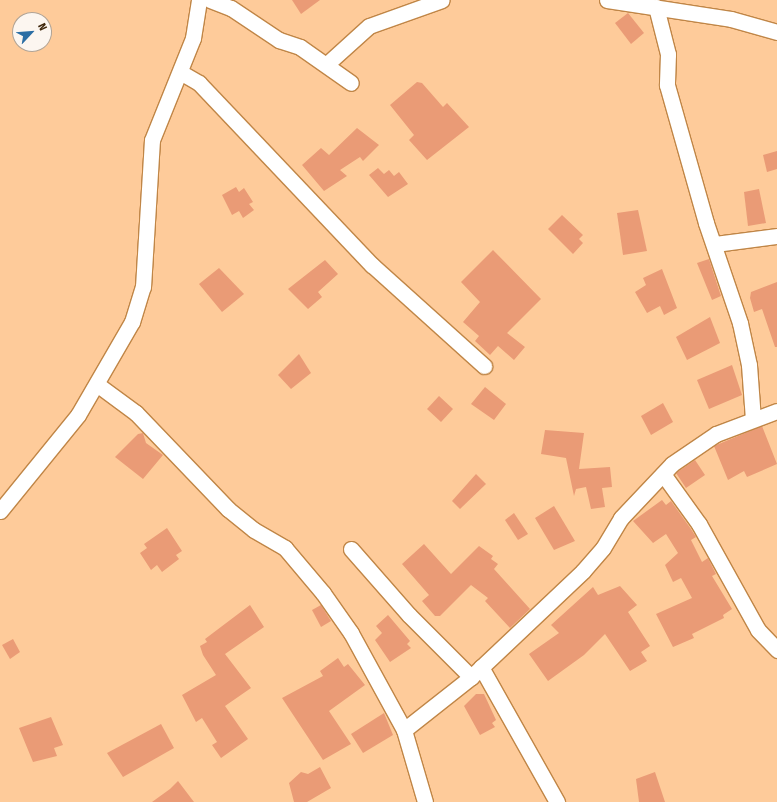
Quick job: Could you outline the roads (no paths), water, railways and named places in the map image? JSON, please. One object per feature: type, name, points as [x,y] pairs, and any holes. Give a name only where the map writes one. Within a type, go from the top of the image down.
[{"type":"street","points":[[0,511],[78,415],[98,385],[132,322],[143,287],[152,140],[193,38],[199,0]]},
{"type":"street","points":[[210,0],[231,8],[279,40],[300,47],[328,63],[351,83]]},
{"type":"street","points":[[328,63],[368,26],[442,0]]},
{"type":"street","points":[[607,0],[731,19],[777,32]]},
{"type":"street","points":[[656,7],[668,54],[666,85],[715,244],[750,365],[753,419]]},
{"type":"street","points":[[180,72],[199,83],[372,265],[484,366]]},
{"type":"street","points":[[715,244],[777,236]]},
{"type":"street","points":[[98,385],[136,413],[228,509],[254,530],[286,548],[351,633],[404,730],[425,802]]},
{"type":"street","points":[[404,730],[476,672],[583,571],[603,548],[621,518],[663,474],[716,434],[777,411]]},
{"type":"street","points":[[663,474],[699,524],[758,630],[777,650]]},
{"type":"street","points":[[351,549],[409,615],[476,672],[557,802]]}]
